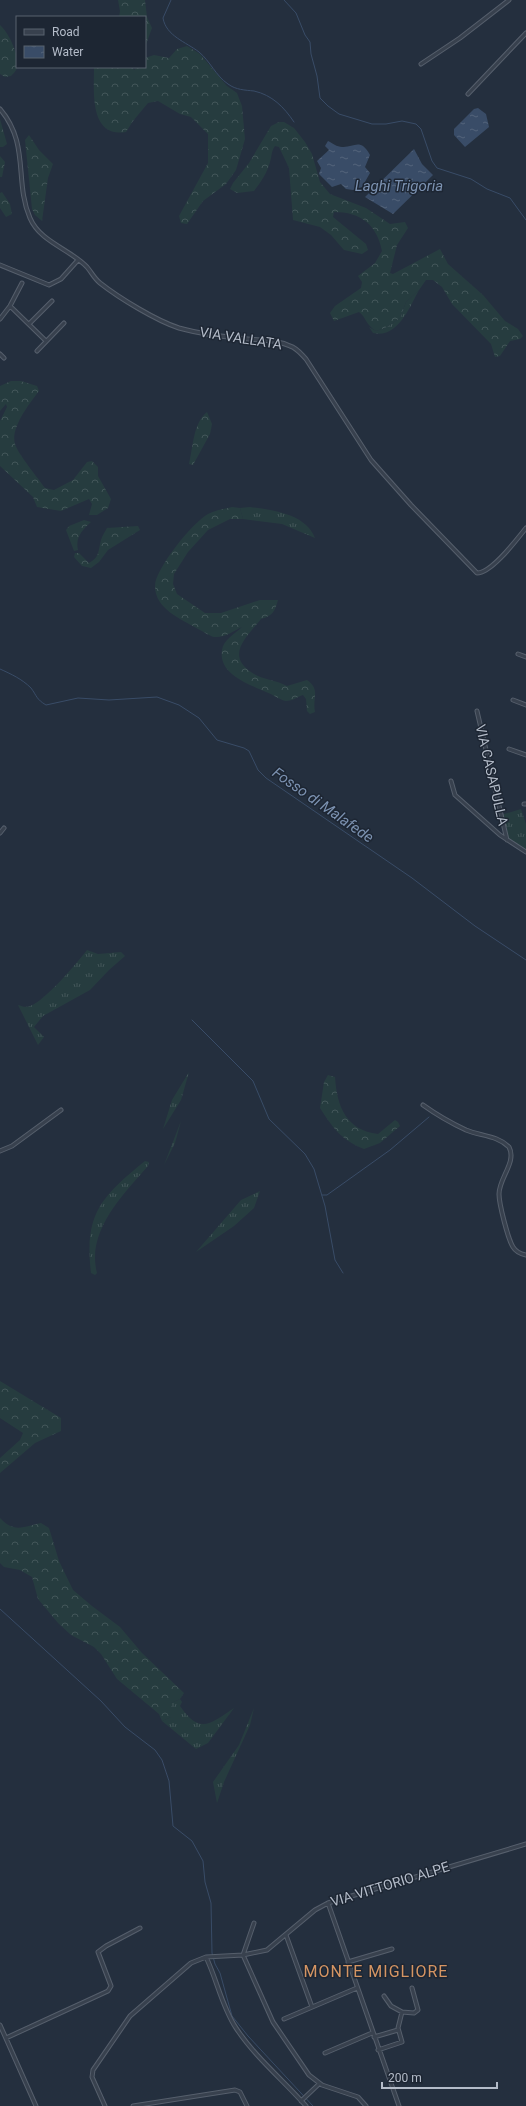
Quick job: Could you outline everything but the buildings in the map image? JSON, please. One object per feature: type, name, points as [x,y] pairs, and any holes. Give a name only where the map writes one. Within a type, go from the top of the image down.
[{"type":"street","points":[[421,64],[460,38],[509,0]]},
{"type":"street","points":[[468,94],[526,33]]},
{"type":"street","name":"VIA VALLATA","points":[[0,109],[10,122],[16,134],[27,208],[31,219],[37,229],[87,267],[98,282],[174,326],[223,336],[271,341],[288,345],[297,350],[310,366],[371,460],[411,505],[477,573],[482,572],[500,558],[526,528]]},
{"type":"street","points":[[0,265],[49,285],[61,279],[78,260]]},
{"type":"street","points":[[0,318],[10,306],[22,283]]},
{"type":"street","points":[[29,324],[52,301]]},
{"type":"street","points":[[10,306],[46,341]]},
{"type":"street","points":[[37,351],[64,323]]},
{"type":"street","points":[[0,354],[4,358]]},
{"type":"street","points":[[518,654],[526,657]]},
{"type":"street","points":[[513,700],[526,705]]},
{"type":"street","name":"VIA CASAPULLA","points":[[477,711],[507,840]]},
{"type":"street","points":[[509,749],[526,755]]},
{"type":"street","name":"VIA CASAPULLA","points":[[450,781],[455,795],[507,840],[526,852]]},
{"type":"street","points":[[0,833],[4,828]]},
{"type":"street","points":[[423,1105],[447,1121],[468,1131],[488,1136],[510,1148],[512,1158],[500,1188],[499,1197],[512,1244],[518,1252],[526,1254]]},
{"type":"street","points":[[0,1151],[12,1146],[61,1110]]},
{"type":"street","name":"VIA VITTORIO ALPE","points":[[105,2106],[92,2074],[121,2029],[136,2011],[190,1964],[208,1957],[243,1955],[268,1950],[315,1910],[328,1903],[526,1844]]},
{"type":"street","points":[[328,1903],[372,2033],[399,2106]]},
{"type":"street","points":[[254,1923],[243,1955],[275,2026],[307,2072],[319,2084],[356,2096],[366,2106]]},
{"type":"street","points":[[6,2038],[108,1991],[111,1987],[110,1982],[98,1952],[106,1946],[140,1928]]},
{"type":"street","points":[[286,1935],[312,2007]]},
{"type":"street","points":[[348,1962],[392,1949]]},
{"type":"street","points":[[208,1957],[229,2016],[237,2030],[265,2063],[304,2098],[306,2106]]},
{"type":"street","points":[[284,2019],[357,1988]]},
{"type":"street","points":[[384,1996],[390,2006],[402,2012],[414,2013],[418,2010],[412,1988]]},
{"type":"street","points":[[378,2050],[402,2042],[398,2030],[402,2012]]},
{"type":"street","points":[[0,2025],[36,2106]]},
{"type":"street","points":[[374,2038],[398,2030]]},
{"type":"street","points":[[326,2053],[372,2033]]},
{"type":"street","points":[[304,2098],[319,2084]]},
{"type":"street","points":[[133,2106],[235,2090],[239,2092],[247,2106]]},
{"type":"green space","points":[[118,0],[145,0],[147,17],[152,28],[146,44],[146,16],[119,16]]},
{"type":"green space","points":[[0,25],[7,33],[13,45],[16,54],[17,68],[11,76],[5,77],[0,74]]},
{"type":"green space","points":[[187,46],[200,54],[227,86],[237,93],[242,106],[245,139],[236,170],[226,184],[203,201],[187,224],[181,223],[179,216],[208,163],[208,134],[191,117],[180,114],[158,101],[148,103],[126,132],[114,132],[105,128],[100,120],[96,111],[94,100],[94,68],[133,68],[134,70],[136,68],[146,68],[146,58],[154,55],[169,58],[177,49]]},
{"type":"green space","points":[[0,119],[7,144],[3,147],[0,147]]},
{"type":"green space","points":[[279,122],[284,122],[294,128],[305,142],[312,154],[320,182],[330,194],[366,208],[390,224],[405,222],[408,228],[397,245],[390,273],[393,274],[440,249],[448,264],[483,295],[505,321],[518,329],[523,336],[520,339],[510,341],[500,356],[495,357],[491,344],[452,304],[442,287],[433,280],[426,280],[419,290],[406,302],[400,318],[385,328],[376,331],[359,312],[334,321],[330,313],[335,306],[361,288],[362,282],[358,276],[375,263],[382,251],[380,242],[372,227],[360,217],[352,214],[334,212],[333,217],[366,244],[368,250],[362,254],[344,250],[331,235],[320,227],[293,220],[289,168],[279,147],[275,146],[267,170],[254,191],[237,193],[230,189],[249,163],[271,126]]},
{"type":"green space","points":[[29,135],[39,150],[53,164],[48,178],[42,221],[35,215],[32,209],[25,140]]},
{"type":"green space","points":[[0,156],[5,162],[2,177],[0,177]]},
{"type":"green space","points":[[2,192],[10,204],[12,214],[6,217],[0,208],[0,193]]},
{"type":"green space","points":[[419,290],[402,320],[396,326],[382,334],[373,333],[369,327],[376,331],[385,328],[400,318],[406,302]]},
{"type":"green space","points":[[11,381],[21,381],[37,386],[39,391],[22,416],[15,431],[15,444],[28,466],[45,488],[54,490],[73,480],[87,462],[92,461],[98,467],[98,476],[111,499],[108,508],[97,515],[89,515],[92,504],[89,499],[61,511],[37,507],[33,497],[0,466],[0,421],[7,407],[6,404],[0,411],[0,386]]},
{"type":"green space","points":[[207,412],[212,424],[210,434],[193,465],[189,464],[196,429],[202,417]]},
{"type":"green space","points":[[232,507],[240,508],[243,519],[230,519],[208,530],[188,552],[174,574],[173,584],[177,594],[205,613],[221,613],[260,600],[278,600],[271,615],[261,619],[244,640],[239,654],[240,660],[245,667],[254,674],[287,686],[307,680],[314,687],[315,691],[315,712],[310,714],[307,711],[306,699],[303,695],[286,701],[244,682],[230,672],[225,666],[222,658],[223,646],[227,640],[242,627],[225,635],[214,637],[170,612],[159,601],[156,594],[155,586],[161,569],[193,526],[208,514]]},
{"type":"green space","points":[[250,507],[278,512],[297,518],[311,530],[315,538],[282,524],[243,519],[240,508]]},
{"type":"green space","points":[[84,520],[91,522],[80,534],[77,546],[78,550],[74,551],[66,530],[69,526]]},
{"type":"green space","points":[[138,526],[140,530],[108,550],[99,562],[91,568],[82,566],[74,557],[75,553],[79,553],[89,563],[97,556],[101,538],[107,528]]},
{"type":"green space","points":[[521,809],[526,824],[526,852],[507,840],[501,815]]},
{"type":"green space","points":[[87,950],[98,954],[121,952],[125,956],[90,990],[43,1016],[34,1027],[44,1037],[38,1045],[18,1005],[28,1007],[44,997],[76,964]]},
{"type":"green space","points":[[189,1072],[181,1100],[163,1129],[172,1100]]},
{"type":"green space","points":[[328,1075],[335,1077],[341,1107],[345,1115],[358,1128],[367,1132],[378,1134],[395,1120],[400,1126],[380,1143],[364,1149],[349,1142],[338,1133],[320,1108],[324,1082]]},
{"type":"green space","points":[[181,1121],[175,1143],[164,1165]]},
{"type":"green space","points":[[145,1161],[149,1162],[148,1166],[118,1202],[102,1228],[97,1243],[95,1258],[97,1273],[95,1275],[91,1273],[90,1253],[90,1236],[93,1221],[99,1208],[117,1185]]},
{"type":"green space","points":[[260,1191],[254,1208],[234,1226],[196,1252],[241,1200]]},
{"type":"green space","points":[[0,1381],[61,1418],[61,1431],[35,1443],[0,1473],[0,1458],[20,1440],[23,1433],[0,1418]]},
{"type":"green space","points":[[0,1518],[5,1523],[14,1527],[19,1528],[41,1523],[49,1528],[59,1561],[73,1590],[120,1627],[142,1653],[184,1693],[180,1699],[171,1703],[171,1717],[162,1721],[159,1714],[117,1679],[101,1654],[94,1647],[71,1635],[58,1623],[38,1599],[32,1577],[20,1570],[4,1567],[0,1563]]},
{"type":"green space","points":[[180,1699],[182,1702],[180,1706],[187,1715],[200,1724],[212,1722],[234,1708],[208,1743],[196,1749],[162,1721],[171,1717],[171,1703]]},
{"type":"green space","points":[[254,1708],[250,1725],[224,1782],[217,1803],[213,1782],[239,1745]]},
{"type":"water","points":[[478,108],[486,114],[489,127],[465,147],[454,135],[454,129],[474,109]]},
{"type":"water","points":[[328,141],[340,147],[357,145],[363,146],[370,155],[365,167],[370,173],[362,187],[353,190],[346,189],[341,184],[332,187],[319,174],[321,168],[317,161],[329,150],[325,146]]},
{"type":"water","name":"Laghi Trigoria","points":[[414,149],[422,164],[433,175],[393,214],[365,197]]},
{"type":"waterway","points":[[171,0],[163,18],[168,30],[172,34],[199,52],[220,77],[228,84],[237,89],[254,91],[266,95],[277,102],[294,122]]},
{"type":"waterway","points":[[284,0],[296,13],[305,35],[310,42],[320,98],[328,106],[339,114],[372,124],[386,124],[402,121],[416,124],[421,129],[432,161],[437,168],[471,179],[487,189],[510,198],[526,220]]},
{"type":"waterway","name":"Fosso di Malafede","points":[[0,669],[24,682],[31,688],[38,699],[46,705],[78,698],[109,700],[157,697],[179,705],[199,718],[217,740],[244,748],[249,751],[258,770],[266,778],[412,878],[475,926],[526,960]]},
{"type":"waterway","points":[[192,1020],[253,1081],[269,1119],[305,1154],[314,1169],[325,1206],[335,1260],[343,1273]]},
{"type":"waterway","points":[[322,1195],[327,1195],[390,1150],[429,1117]]},
{"type":"waterway","points":[[0,1609],[101,1701],[125,1727],[155,1750],[162,1760],[169,1781],[173,1826],[192,1841],[203,1861],[205,1882],[211,1903],[212,1953],[215,1964],[220,1973],[232,2016],[248,2036],[313,2106]]},
{"type":"district","name":"MONTE MIGLIORE","points":[[376,1971]]}]
